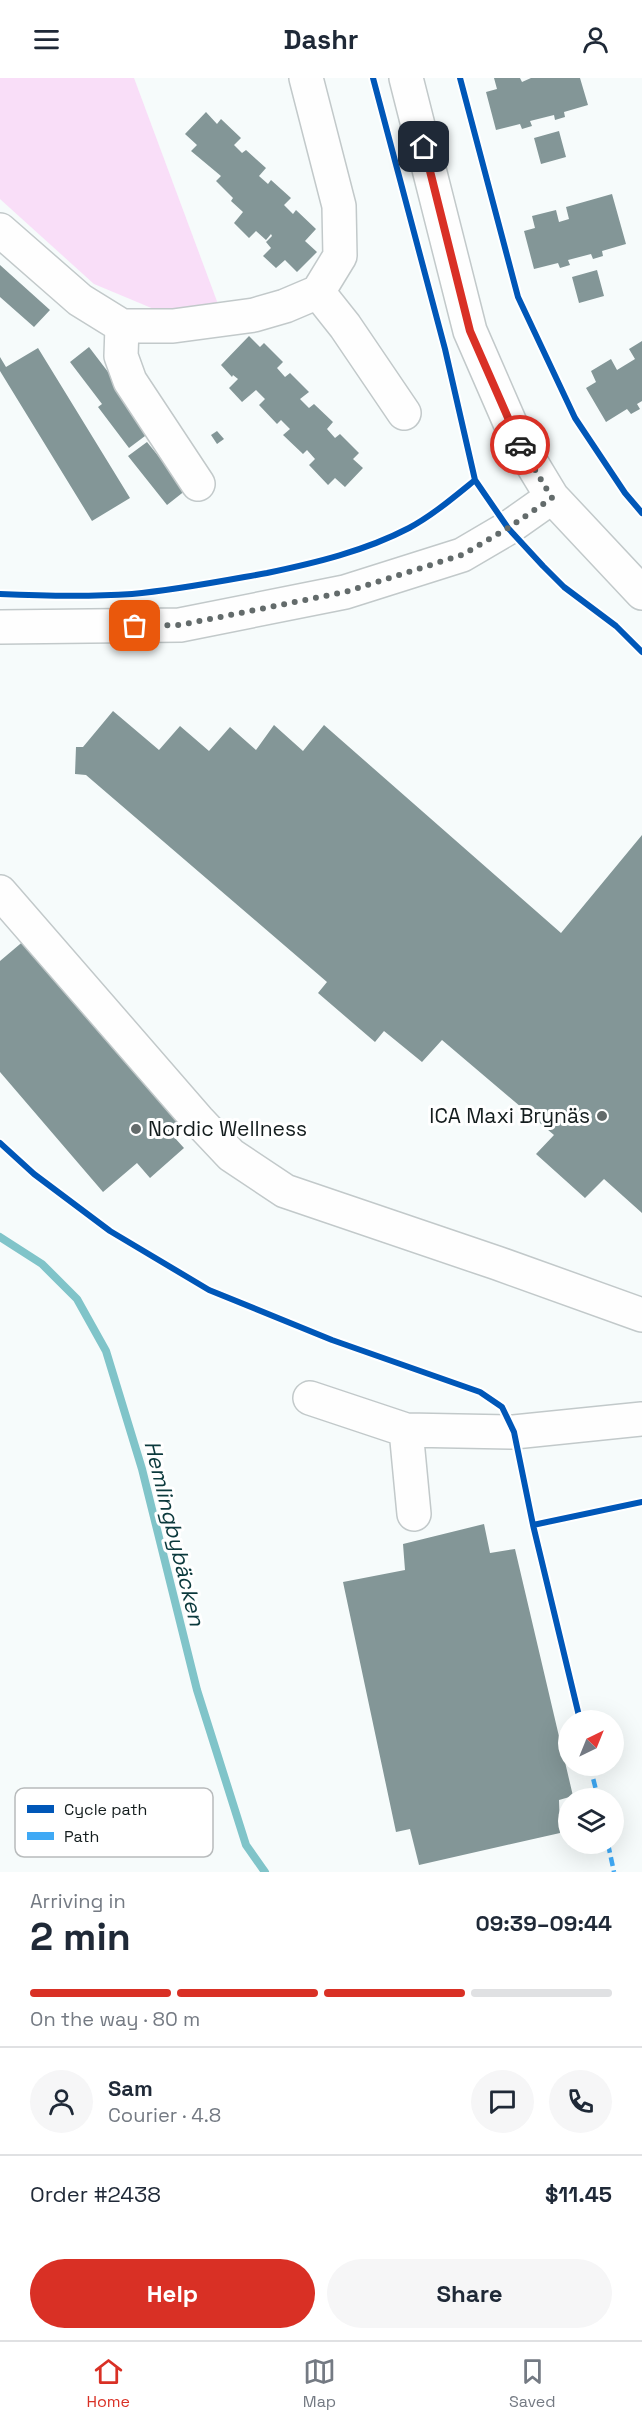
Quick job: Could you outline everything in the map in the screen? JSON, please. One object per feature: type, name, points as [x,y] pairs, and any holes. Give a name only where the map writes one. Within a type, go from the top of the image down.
[{"type":"street","points":[[0,230],[80,300],[122,326],[173,326],[254,315],[285,306],[318,292],[340,256],[339,206],[306,78]]},
{"type":"street","points":[[406,78],[470,331],[517,439],[552,498],[642,593]]},
{"type":"street","points":[[318,292],[345,326],[404,413]]},
{"type":"street","points":[[122,326],[121,356],[130,381],[198,484]]},
{"type":"street","points":[[0,627],[180,625],[345,592],[462,555],[508,528],[552,498]]},
{"type":"street","points":[[0,891],[231,1155],[285,1191],[641,1315]]},
{"type":"street","points":[[310,1398],[406,1430],[514,1432],[642,1419]]},
{"type":"street","points":[[406,1430],[414,1514]]},
{"type":"shaded area","points":[[0,78],[134,78],[218,304],[161,312],[94,284],[0,199]]},
{"type":"building","points":[[494,78],[520,78],[522,82],[531,78],[580,78],[588,105],[564,112],[565,117],[555,120],[554,115],[530,121],[532,126],[522,129],[520,124],[496,130],[486,92],[497,89]]},
{"type":"building","points":[[206,112],[217,124],[221,119],[241,138],[234,145],[242,153],[246,150],[266,168],[259,176],[268,184],[271,180],[291,198],[284,205],[293,214],[296,210],[316,229],[305,241],[317,252],[297,272],[285,260],[276,268],[263,256],[271,248],[266,242],[272,236],[271,234],[266,240],[256,231],[249,238],[234,223],[243,212],[231,201],[233,198],[216,181],[221,176],[191,151],[197,145],[185,134]]},
{"type":"building","points":[[559,131],[566,157],[541,164],[534,138]]},
{"type":"building","points":[[612,194],[626,244],[602,251],[603,256],[593,259],[591,254],[568,260],[570,265],[560,268],[558,263],[534,269],[524,231],[535,228],[532,216],[556,210],[559,222],[569,219],[566,207]]},
{"type":"building","points":[[0,265],[50,310],[34,327],[0,297]]},
{"type":"building","points":[[597,270],[604,296],[579,303],[572,277]]},
{"type":"building","points":[[249,336],[260,347],[264,343],[283,362],[277,368],[285,377],[290,373],[309,392],[300,399],[309,408],[314,404],[333,422],[327,429],[335,438],[340,434],[359,453],[353,459],[363,468],[345,487],[335,478],[328,485],[309,465],[315,459],[307,450],[303,454],[283,435],[290,429],[281,420],[277,424],[259,405],[265,399],[256,390],[242,402],[229,388],[238,379],[233,375],[232,377],[221,365]]},
{"type":"building","points":[[642,341],[642,401],[637,404],[640,409],[631,414],[627,409],[606,422],[586,388],[596,382],[591,371],[611,359],[617,370],[635,359],[629,349]]},
{"type":"building","points":[[89,347],[121,389],[117,392],[149,433],[129,448],[98,407],[102,404],[70,362]]},
{"type":"building","points":[[38,348],[130,498],[92,521],[0,371],[0,357],[6,367]]},
{"type":"building","points":[[217,431],[224,439],[217,444],[211,435]]},
{"type":"building","points":[[147,442],[186,490],[167,505],[128,456]]},
{"type":"building","points":[[113,711],[159,750],[180,726],[209,751],[230,727],[256,750],[274,725],[303,751],[324,725],[561,933],[642,835],[642,1213],[604,1179],[585,1198],[536,1154],[554,1135],[442,1040],[422,1062],[384,1031],[375,1042],[318,993],[327,982],[86,775],[75,774],[76,747],[83,747]]},
{"type":"building","points":[[26,939],[187,1127],[174,1137],[184,1148],[150,1178],[137,1163],[103,1192],[0,1072],[0,961]]},
{"type":"building","points":[[484,1524],[490,1553],[515,1549],[558,1732],[558,1776],[568,1776],[571,1788],[558,1788],[558,1833],[419,1865],[410,1829],[396,1832],[343,1582],[405,1570],[403,1544]]},
{"type":"waterway","name":"Hemlingbybäcken","points":[[0,1237],[42,1264],[77,1299],[106,1351],[142,1469],[197,1690],[246,1845],[265,1872]]},
{"type":"marked path","points":[[592,1776],[596,1788]]},
{"type":"marked path","points":[[610,1854],[614,1872]]},
{"type":"cycle path","points":[[373,78],[445,349],[475,480],[508,528],[543,566],[564,587],[616,626],[642,652]]},
{"type":"cycle path","points":[[460,78],[518,297],[575,418],[625,493],[642,513]]},
{"type":"cycle path","points":[[0,594],[66,596],[132,594],[200,585],[303,565],[357,550],[409,528],[435,512],[475,480]]},
{"type":"cycle path","points":[[0,1143],[34,1174],[110,1231],[209,1290],[332,1340],[480,1392],[502,1407],[514,1432],[533,1525],[578,1710]]},
{"type":"cycle path","points":[[533,1525],[642,1502]]},
{"type":"way so far","points":[[135,626],[180,625],[345,592],[462,555],[508,528],[552,498],[520,445]]},
{"type":"place","name":"ICA Maxi Brynäs","points":[[602,1116]]},
{"type":"place","name":"Nordic Wellness","points":[[136,1129]]},
{"type":"route","points":[[424,147],[470,331],[520,445]]}]
